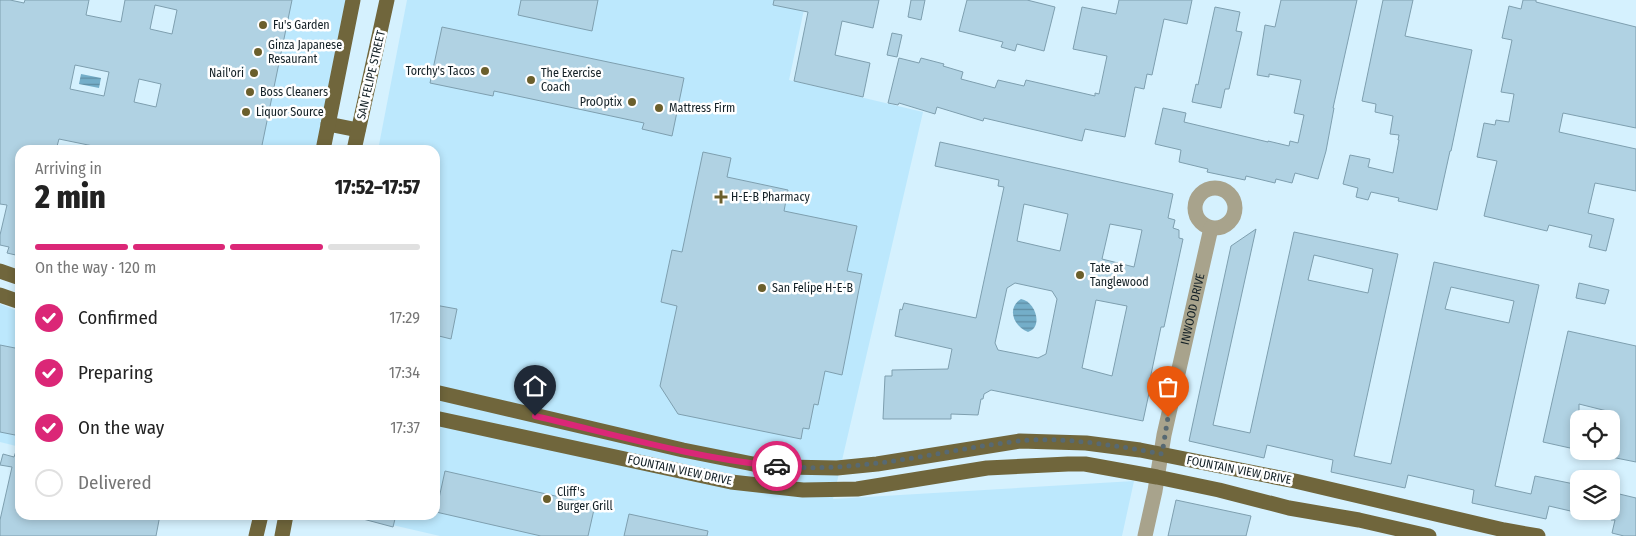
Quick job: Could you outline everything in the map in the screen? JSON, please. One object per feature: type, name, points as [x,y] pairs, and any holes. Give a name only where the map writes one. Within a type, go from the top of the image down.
[{"type":"main road","points":[[324,145],[353,0]]},
{"type":"main road","name":"SAN FELIPE STREET","points":[[355,145],[387,0]]},
{"type":"main road","points":[[328,124],[358,130]]},
{"type":"main road","points":[[0,271],[15,276]]},
{"type":"main road","points":[[0,295],[15,300]]},
{"type":"main road","name":"FOUNTAIN VIEW DRIVE","points":[[440,393],[709,455],[753,464],[786,467],[837,468],[885,463],[1020,441],[1086,443],[1162,454],[1295,482],[1503,533],[1538,536]]},
{"type":"main road","name":"FOUNTAIN VIEW DRIVE","points":[[440,419],[731,482],[803,490],[857,489],[987,468],[1068,464],[1101,466],[1219,490],[1289,508],[1359,520],[1429,536]]},
{"type":"main road","points":[[928,456],[933,476]]},
{"type":"main road","points":[[803,490],[806,467]]},
{"type":"main road","points":[[1359,520],[1364,498]]},
{"type":"main road","points":[[256,536],[260,520]]},
{"type":"main road","points":[[282,536],[285,520]]},
{"type":"street","name":"INWOOD DRIVE","points":[[1145,536],[1162,454],[1164,435],[1211,228]]},
{"type":"shaded area","points":[[245,0],[346,0],[317,145],[216,145]]},
{"type":"shaded area","points":[[407,0],[806,0],[789,80],[923,112],[833,499],[1134,481],[1122,536],[440,536],[371,520],[440,520],[440,145],[379,145]]},
{"type":"shaded area","points":[[81,74],[101,78],[99,88],[79,84]]},
{"type":"shaded area","points":[[1021,299],[1030,304],[1036,314],[1036,325],[1028,332],[1019,326],[1014,317],[1014,307]]},
{"type":"shaded area","points":[[0,304],[15,310],[15,446],[0,442]]},
{"type":"building","points":[[0,0],[24,3],[25,0],[89,0],[86,15],[121,22],[125,0],[292,0],[262,145],[88,145],[59,139],[57,145],[15,145],[15,255],[7,253],[9,247],[0,245],[0,235],[7,205],[0,204]],"holes":[[[155,5],[177,10],[172,34],[150,29]],[[75,65],[109,72],[104,96],[70,89]],[[139,79],[161,84],[156,107],[134,102]]]},
{"type":"building","points":[[521,0],[598,0],[592,31],[518,15]]},
{"type":"building","points":[[774,0],[879,0],[873,28],[842,21],[835,55],[870,63],[863,97],[794,81],[808,12],[773,5]]},
{"type":"building","points":[[911,0],[925,0],[921,20],[908,17]]},
{"type":"building","points":[[967,0],[1027,0],[1055,7],[1044,51],[1017,44],[1015,51],[1001,47],[1003,42],[959,31]]},
{"type":"building","points":[[1119,0],[1192,0],[1187,24],[1164,19],[1152,75],[1147,74],[1144,89],[1135,87],[1125,137],[1085,129],[1082,141],[984,118],[983,121],[937,107],[935,114],[899,103],[898,105],[888,103],[899,58],[919,63],[921,58],[944,64],[943,66],[963,72],[961,79],[995,88],[998,80],[1024,86],[1026,80],[1095,96],[1095,93],[1099,94],[1107,56],[1073,49],[1082,7],[1116,14]]},
{"type":"building","points":[[1281,0],[1357,0],[1333,108],[1326,151],[1318,179],[1295,173],[1292,183],[1276,179],[1275,183],[1246,176],[1245,180],[1207,172],[1208,169],[1179,162],[1181,150],[1155,144],[1163,108],[1186,113],[1184,122],[1289,146],[1290,141],[1298,143],[1304,115],[1294,113],[1301,80],[1269,74],[1269,77],[1257,75],[1265,25],[1275,27]]},
{"type":"building","points":[[1383,0],[1413,0],[1405,36],[1472,50],[1437,210],[1398,201],[1399,198],[1371,192],[1368,200],[1356,197],[1358,188],[1343,184],[1350,155],[1370,159],[1368,167],[1393,173],[1399,135],[1390,134],[1393,116],[1375,112],[1376,104],[1362,101]]},
{"type":"building","points":[[1523,0],[1536,0],[1536,2],[1636,27],[1636,128],[1563,113],[1559,132],[1636,149],[1636,191],[1595,183],[1588,213],[1614,219],[1606,251],[1589,247],[1592,235],[1549,225],[1547,231],[1484,216],[1497,161],[1477,157],[1484,123],[1495,125],[1496,120],[1509,122],[1514,94],[1501,92],[1512,40],[1502,38],[1509,6],[1521,9]]},
{"type":"building","points":[[1215,7],[1240,12],[1236,31],[1242,32],[1229,89],[1225,89],[1221,108],[1192,102],[1196,84],[1198,85]]},
{"type":"building","points":[[442,27],[684,78],[672,136],[642,129],[644,123],[494,91],[493,96],[430,83]]},
{"type":"building","points":[[892,33],[902,35],[897,57],[887,55]]},
{"type":"building","name":"Tate at Tanglewood","points":[[940,142],[1173,194],[1168,218],[1175,220],[1173,228],[1179,230],[1179,238],[1183,239],[1164,327],[1161,327],[1143,421],[991,390],[984,394],[983,399],[981,399],[978,415],[951,414],[951,419],[883,419],[885,376],[892,376],[892,370],[948,369],[952,349],[895,336],[900,309],[902,310],[904,303],[976,318],[1004,187],[998,186],[999,180],[935,166]],"holes":[[[1024,204],[1068,214],[1060,251],[1017,241]],[[1110,224],[1142,230],[1134,267],[1102,259]],[[1015,283],[1052,291],[1057,299],[1046,354],[1038,358],[998,350],[995,343],[1007,288]],[[1096,300],[1127,306],[1112,376],[1082,368]]]},
{"type":"building","name":"San Felipe H-E-B","points":[[703,152],[731,158],[727,177],[788,190],[784,211],[857,226],[847,271],[862,274],[842,375],[825,371],[818,405],[814,404],[809,429],[803,428],[801,439],[678,414],[660,386],[677,306],[661,302],[672,250],[682,252]]},
{"type":"building","points":[[1256,229],[1213,425],[1250,433],[1294,232],[1398,254],[1354,456],[1391,464],[1434,262],[1539,285],[1495,486],[1531,494],[1535,476],[1570,483],[1570,511],[1549,506],[1546,519],[1472,503],[1474,490],[1408,475],[1405,488],[1331,472],[1333,460],[1267,445],[1264,458],[1189,441],[1231,246]],"holes":[[[1314,255],[1373,269],[1368,293],[1308,280]],[[1451,287],[1514,301],[1509,323],[1445,309]]]},
{"type":"building","points":[[1579,283],[1609,290],[1605,304],[1576,298]]},
{"type":"building","points":[[440,306],[457,309],[451,339],[440,336]]},
{"type":"building","points":[[1568,331],[1636,346],[1636,462],[1620,459],[1620,410],[1603,410],[1579,404],[1579,410],[1570,410],[1570,448],[1543,442]]},
{"type":"building","points":[[0,345],[15,348],[15,435],[0,432]]},
{"type":"building","points":[[3,454],[14,457],[15,454],[15,520],[159,520],[156,536],[0,536],[0,520],[12,467],[0,465]]},
{"type":"building","points":[[445,471],[595,505],[588,536],[541,536],[440,513],[440,494]]},
{"type":"building","points":[[1620,494],[1636,498],[1636,536],[1612,533],[1615,520],[1620,520]]},
{"type":"building","points":[[1176,500],[1251,516],[1246,536],[1168,536]]},
{"type":"building","points":[[629,514],[708,531],[707,536],[624,536]]},
{"type":"building","points":[[367,520],[395,520],[393,527]]},
{"type":"way so far","points":[[777,466],[837,468],[877,464],[1020,441],[1086,443],[1162,454],[1168,417]]},
{"type":"place","name":"Fu's Garden","points":[[263,25]]},
{"type":"place","name":"Ginza Japanese Resaurant","points":[[258,52]]},
{"type":"place","name":"Torchy's Tacos","points":[[485,71]]},
{"type":"place","name":"Nail'ori","points":[[254,73]]},
{"type":"place","name":"The Exercise Coach","points":[[531,80]]},
{"type":"place","name":"Boss Cleaners","points":[[250,92]]},
{"type":"place","name":"ProOptix","points":[[632,102]]},
{"type":"place","name":"Mattress Firm","points":[[659,108]]},
{"type":"place","name":"Liquor Source","points":[[246,112]]},
{"type":"place","name":"H-E-B Pharmacy","points":[[721,197]]},
{"type":"place","name":"Tate at Tanglewood","points":[[1080,275]]},
{"type":"place","name":"San Felipe H-E-B","points":[[762,288]]},
{"type":"place","name":"Cliff's Burger Grill","points":[[547,499]]},
{"type":"route","points":[[535,416],[693,452],[753,464],[777,466]]}]
